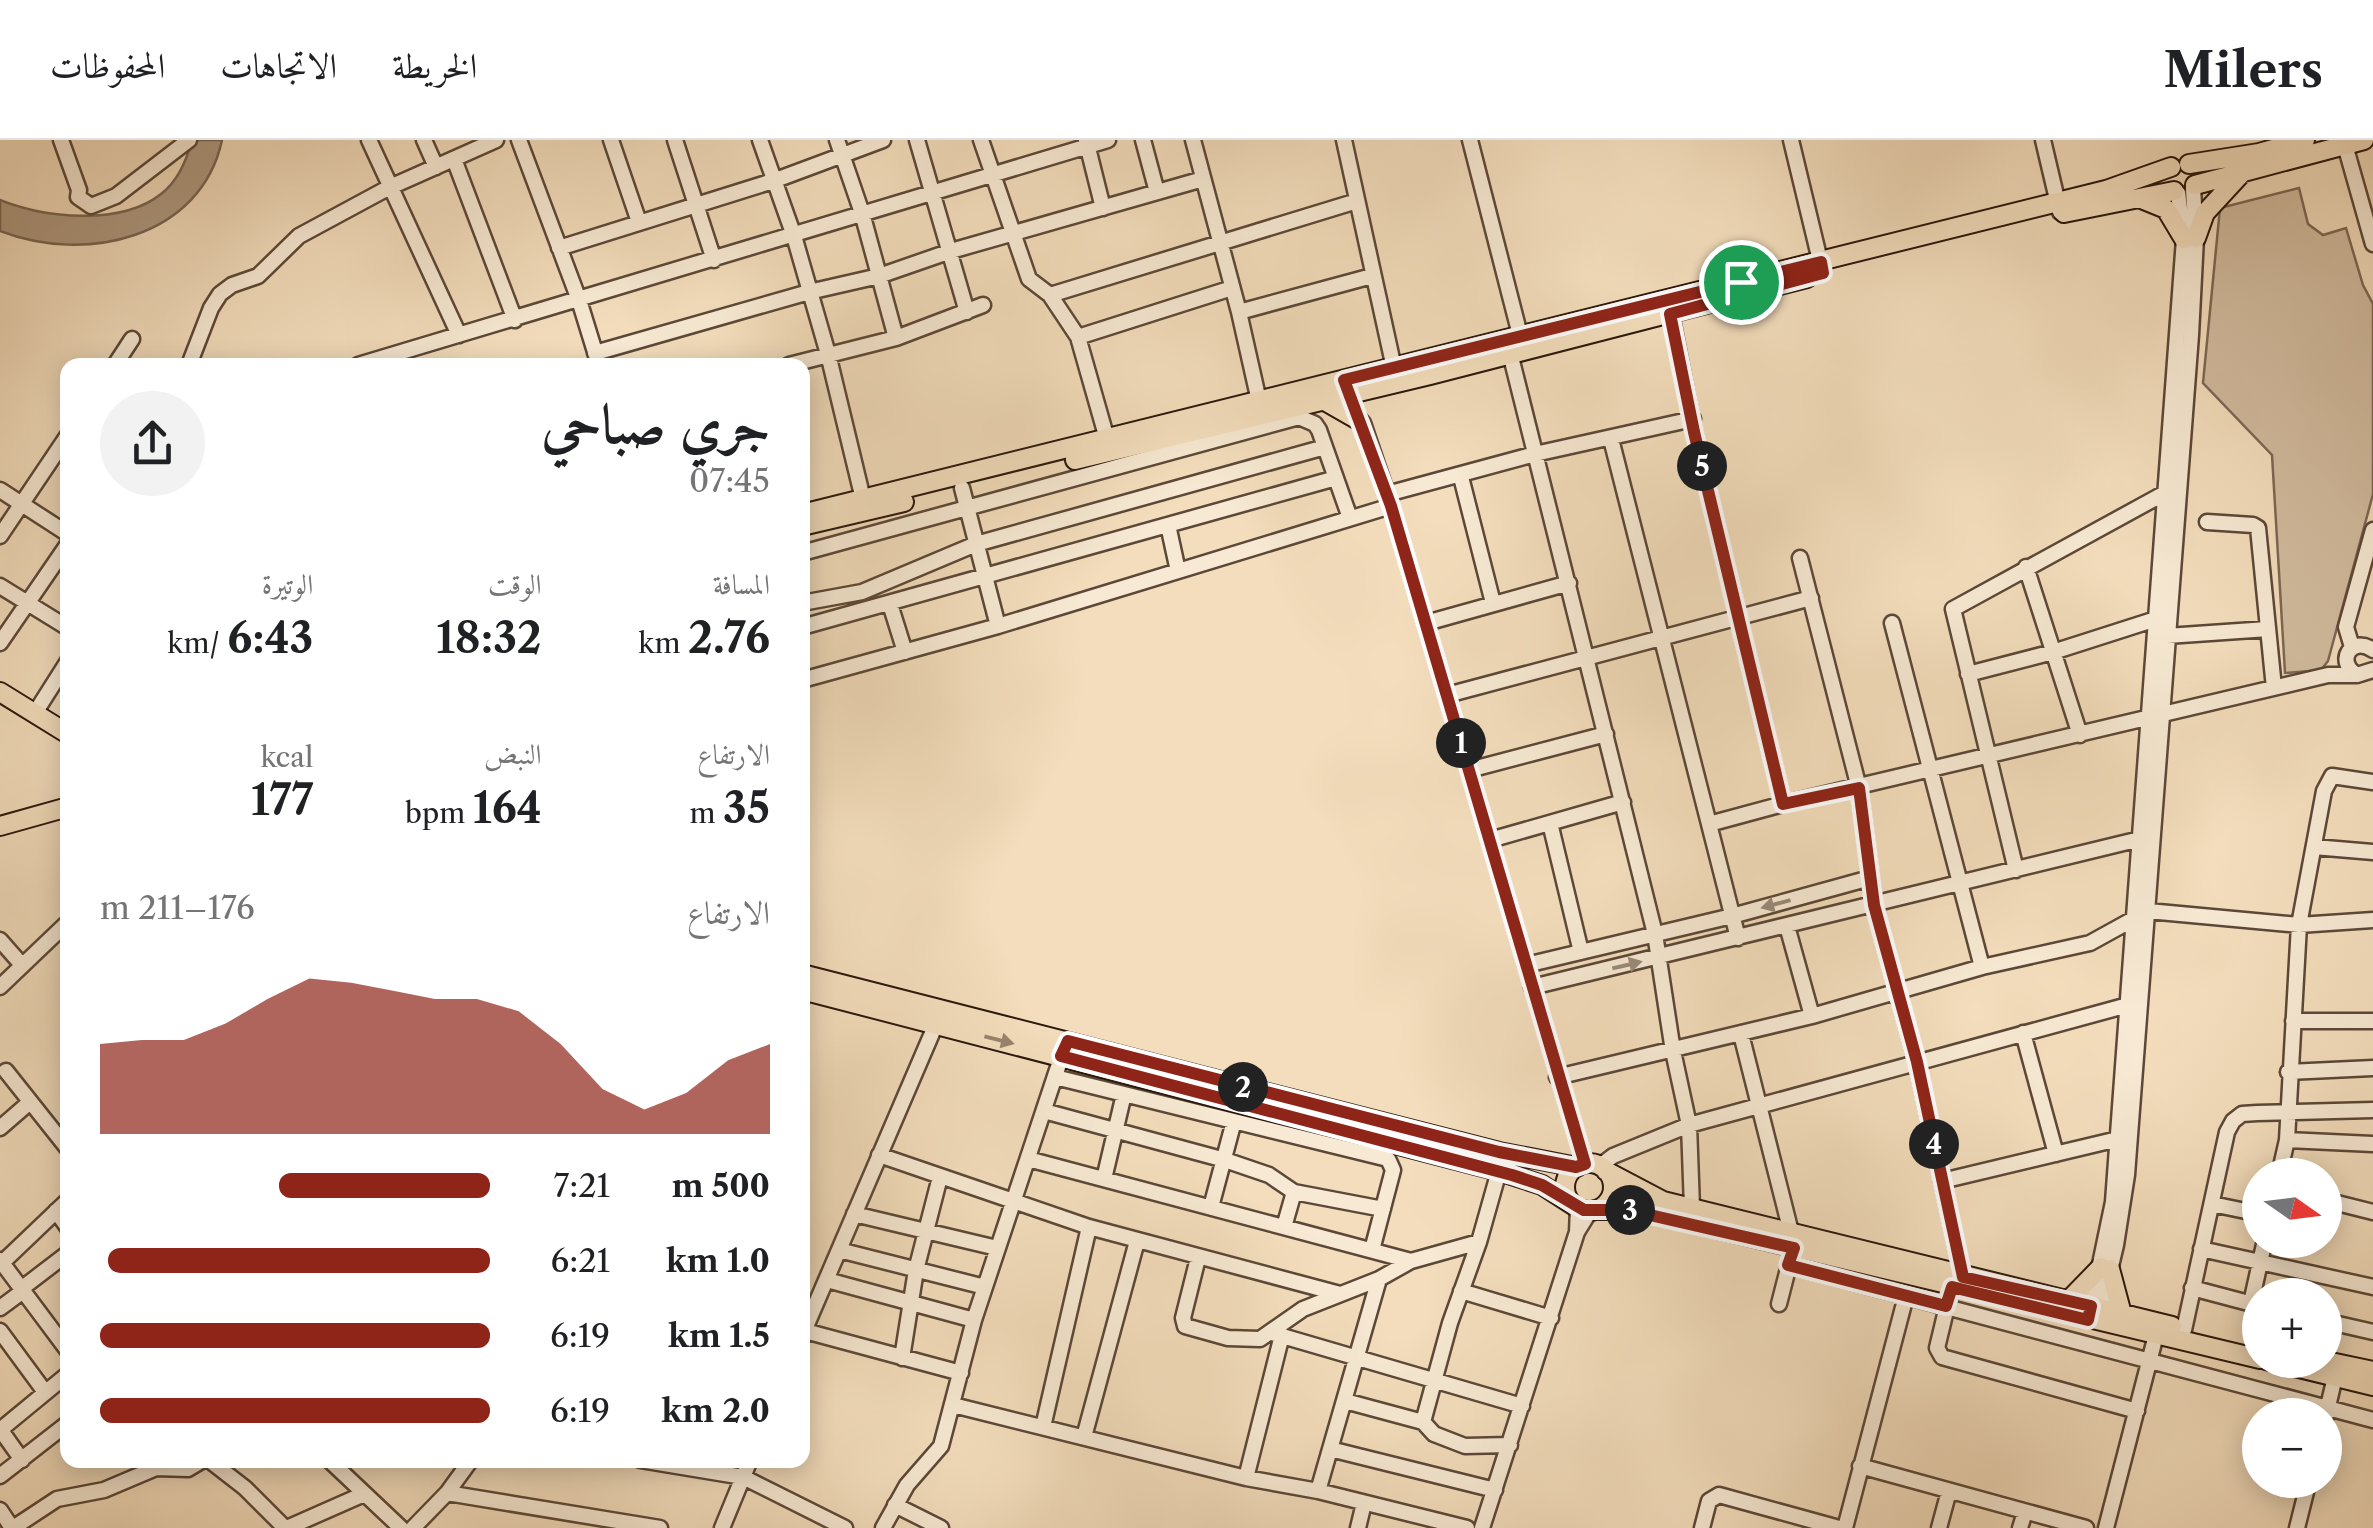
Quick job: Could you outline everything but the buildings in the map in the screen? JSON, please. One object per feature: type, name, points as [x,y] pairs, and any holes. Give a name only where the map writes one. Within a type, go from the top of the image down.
[{"type":"main road","points":[[810,525],[964,497],[1298,412],[1394,368],[1520,335],[1822,268],[2059,208],[2185,189],[2364,140]]},
{"type":"main road","points":[[2059,208],[2180,165],[2259,152],[2295,141]]},
{"type":"main road","points":[[2180,165],[2166,180],[2185,189]]},
{"type":"main road","points":[[2180,165],[2197,176],[2185,189]]},
{"type":"main road","points":[[2134,197],[2166,209],[2190,238],[2245,170]]},
{"type":"main road","points":[[810,512],[1260,402],[1360,385],[1670,314],[1822,268]]},
{"type":"main road","points":[[1323,400],[1362,419],[1360,385]]},
{"type":"main road","points":[[0,692],[60,729]]},
{"type":"main road","points":[[0,826],[60,809]]},
{"type":"main road","points":[[0,837],[60,821]]},
{"type":"main road","points":[[810,988],[936,1024],[1064,1049],[1314,1131],[1499,1171],[1542,1185],[1584,1208],[1628,1210],[1958,1282],[2242,1354]]},
{"type":"main road","points":[[810,988],[1483,1148],[1592,1167],[1642,1192],[1791,1248]]},
{"type":"main road","points":[[1592,1167],[1610,1178],[1611,1194],[1608,1201],[1584,1208],[1565,1188],[1570,1172],[1592,1167]]},
{"type":"main road","points":[[2068,1301],[2106,1268],[2122,1314]]},
{"type":"main road","points":[[1958,1282],[2068,1301],[2095,1314],[2122,1314],[2242,1342]]},
{"type":"main road","points":[[2342,1365],[2373,1372]]},
{"type":"main road","points":[[2338,1378],[2373,1386]]},
{"type":"street","points":[[60,140],[79,190],[78,197],[91,206],[116,196],[189,140]]},
{"type":"street","points":[[370,140],[459,335]]},
{"type":"street","points":[[424,140],[436,167]]},
{"type":"street","points":[[192,358],[220,294],[268,268],[299,236],[393,186],[496,140]]},
{"type":"street","points":[[520,140],[597,358]]},
{"type":"street","points":[[612,140],[639,222]]},
{"type":"street","points":[[675,140],[714,260]]},
{"type":"street","points":[[760,140],[794,236],[864,499]]},
{"type":"street","points":[[559,248],[773,181],[839,147],[884,140]]},
{"type":"street","points":[[917,140],[967,312]]},
{"type":"street","points":[[982,140],[1029,279],[1050,295],[1078,337],[1107,440]]},
{"type":"street","points":[[382,358],[794,236],[1087,142],[1108,140]]},
{"type":"street","points":[[1143,140],[1157,192]]},
{"type":"street","points":[[1193,140],[1260,402]]},
{"type":"street","points":[[1344,140],[1394,368]]},
{"type":"street","points":[[1470,140],[1520,335]]},
{"type":"street","points":[[1790,140],[1822,268]]},
{"type":"street","points":[[2043,140],[2059,208]]},
{"type":"street","points":[[1087,142],[1102,208]]},
{"type":"street","points":[[2345,144],[2373,244]]},
{"type":"street","points":[[839,147],[862,213],[896,338]]},
{"type":"street","points":[[454,159],[515,320]]},
{"type":"street","points":[[600,358],[808,292],[878,276],[1202,179]]},
{"type":"street","points":[[2106,1268],[2128,1004],[2141,915],[2140,839],[2167,636],[2190,238],[2185,189]]},
{"type":"street","points":[[1050,295],[1357,201]]},
{"type":"street","points":[[2095,1314],[2127,1175],[2155,716],[2156,619],[2190,238]]},
{"type":"street","points":[[1240,312],[1372,276]]},
{"type":"street","points":[[1078,337],[1232,288]]},
{"type":"street","points":[[810,359],[896,338],[982,304]]},
{"type":"street","points":[[1670,314],[1737,618],[1783,804]]},
{"type":"street","points":[[119,358],[132,339]]},
{"type":"street","points":[[1510,352],[1655,934],[1672,1050],[1689,1125],[1692,1208]]},
{"type":"street","points":[[1360,385],[1362,419],[1558,1077],[1592,1167],[1689,1125],[2128,1004]]},
{"type":"street","points":[[1298,412],[1315,424],[1350,518]]},
{"type":"street","points":[[810,678],[998,626],[1350,518],[1389,500],[1536,454],[1693,419]]},
{"type":"street","points":[[1611,439],[1738,938]]},
{"type":"street","points":[[0,536],[60,447]]},
{"type":"street","points":[[810,602],[862,592],[976,544],[1325,448]]},
{"type":"street","points":[[1461,476],[1493,602]]},
{"type":"street","points":[[810,625],[1336,478]]},
{"type":"street","points":[[0,490],[60,529]]},
{"type":"street","points":[[2016,870],[1953,609],[2166,494]]},
{"type":"street","points":[[810,550],[964,497],[998,626]]},
{"type":"street","points":[[2207,522],[2258,528],[2274,688]]},
{"type":"street","points":[[1168,525],[1178,571]]},
{"type":"street","points":[[2362,647],[2346,627],[2373,530]]},
{"type":"street","points":[[0,644],[60,556]]},
{"type":"street","points":[[1800,558],[1859,788],[1874,905],[1917,1062],[1942,1181],[1958,1282],[1946,1306],[1937,1348],[1942,1357],[2137,1411]]},
{"type":"street","points":[[2026,567],[2080,735]]},
{"type":"street","points":[[1426,624],[1569,583]]},
{"type":"street","points":[[0,586],[60,623]]},
{"type":"street","points":[[1447,695],[1811,598]]},
{"type":"street","points":[[890,604],[904,652]]},
{"type":"street","points":[[1968,674],[2156,619]]},
{"type":"street","points":[[1892,622],[1982,967]]},
{"type":"street","points":[[2167,636],[2268,629]]},
{"type":"street","points":[[2362,647],[2346,665],[2367,674]]},
{"type":"street","points":[[2328,675],[2362,647]]},
{"type":"street","points":[[35,713],[60,674]]},
{"type":"street","points":[[1709,824],[2328,675],[2367,674]]},
{"type":"street","points":[[1468,770],[1606,734]]},
{"type":"street","points":[[2283,1158],[2299,925],[2325,784],[2340,776],[2373,782]]},
{"type":"street","points":[[1490,840],[1623,802]]},
{"type":"street","points":[[1550,823],[1581,952]]},
{"type":"street","points":[[1532,987],[2140,839]]},
{"type":"street","points":[[2314,848],[2373,852]]},
{"type":"street","points":[[1526,965],[1732,916],[1870,878]]},
{"type":"street","points":[[1558,1077],[1812,1016],[1982,967],[2090,943],[2141,915],[2299,925],[2373,920]]},
{"type":"street","points":[[1788,926],[1812,1016]]},
{"type":"street","points":[[0,987],[60,929]]},
{"type":"street","points":[[0,940],[22,965]]},
{"type":"street","points":[[2292,1021],[2373,1021]]},
{"type":"street","points":[[810,1320],[936,1024]]},
{"type":"street","points":[[2024,1033],[2056,1154]]},
{"type":"street","points":[[1741,1034],[1761,1105],[1791,1248],[1780,1304]]},
{"type":"street","points":[[883,1528],[907,1485],[942,1446],[974,1320],[1064,1049]]},
{"type":"street","points":[[2288,1072],[2373,1068]]},
{"type":"street","points":[[6,1071],[60,1139]]},
{"type":"street","points":[[1054,1078],[1234,1121],[1314,1131],[1391,1162],[1394,1170],[1372,1250]]},
{"type":"street","points":[[1104,1179],[1124,1094]]},
{"type":"street","points":[[0,1128],[30,1102]]},
{"type":"street","points":[[2184,1330],[2221,1157],[2233,1121],[2242,1114],[2373,1110]]},
{"type":"street","points":[[1044,1111],[1225,1160],[1270,1175],[1294,1192],[1383,1209]]},
{"type":"street","points":[[1212,1207],[1234,1121]]},
{"type":"street","points":[[1942,1181],[2118,1139]]},
{"type":"street","points":[[2287,1140],[2373,1144]]},
{"type":"street","points":[[879,1155],[1012,1204],[1340,1294]]},
{"type":"street","points":[[1028,1159],[1411,1261]]},
{"type":"street","points":[[1423,1422],[1499,1171]]},
{"type":"street","points":[[902,1358],[916,1270],[940,1177]]},
{"type":"street","points":[[1284,1227],[1294,1192]]},
{"type":"street","points":[[2212,1204],[2242,1210]]},
{"type":"street","points":[[2342,1204],[2373,1212]]},
{"type":"street","points":[[60,1207],[1,1261],[60,1335]]},
{"type":"street","points":[[1482,1528],[1584,1208]]},
{"type":"street","points":[[56,1211],[60,1217]]},
{"type":"street","points":[[854,1214],[997,1248]]},
{"type":"street","points":[[1043,1427],[1090,1227]]},
{"type":"street","points":[[1084,1437],[1138,1241]]},
{"type":"street","points":[[1198,1258],[1182,1318],[1185,1326],[1244,1340],[1277,1334],[1303,1310],[1379,1280],[1411,1261],[1478,1242]]},
{"type":"street","points":[[1791,1248],[1906,1296],[2272,1398]]},
{"type":"street","points":[[2201,1249],[2373,1287]]},
{"type":"street","points":[[839,1250],[985,1287]]},
{"type":"street","points":[[2259,1278],[2261,1258]]},
{"type":"street","points":[[0,1308],[60,1260]]},
{"type":"street","points":[[827,1280],[974,1320]]},
{"type":"street","points":[[1318,1492],[1379,1280]]},
{"type":"street","points":[[2192,1288],[2242,1300]]},
{"type":"street","points":[[1462,1291],[1551,1318]]},
{"type":"street","points":[[1702,1528],[1714,1495],[1842,1528],[1906,1296]]},
{"type":"street","points":[[2342,1325],[2373,1332]]},
{"type":"street","points":[[0,1331],[46,1392]]},
{"type":"street","points":[[1277,1334],[1522,1406]]},
{"type":"street","points":[[1246,1478],[1277,1334]]},
{"type":"street","points":[[810,1335],[961,1374]]},
{"type":"street","points":[[2106,1528],[2156,1335]]},
{"type":"street","points":[[22,1460],[0,1430],[60,1381]]},
{"type":"street","points":[[1345,1401],[1423,1422],[1434,1434],[1464,1446],[1510,1445]]},
{"type":"street","points":[[953,1405],[1466,1528]]},
{"type":"street","points":[[2342,1416],[2373,1420]]},
{"type":"street","points":[[0,1476],[60,1429]]},
{"type":"street","points":[[1330,1449],[1495,1490]]},
{"type":"street","points":[[1860,1466],[2086,1528]]},
{"type":"street","points":[[0,1510],[13,1528],[57,1499],[104,1490],[145,1468]]},
{"type":"street","points":[[166,1468],[190,1468]]},
{"type":"street","points":[[217,1468],[286,1528],[364,1494]]},
{"type":"street","points":[[337,1468],[401,1528]]},
{"type":"street","points":[[413,1528],[466,1468]]},
{"type":"street","points":[[688,1468],[743,1477],[845,1528]]},
{"type":"street","points":[[722,1528],[747,1468]]},
{"type":"street","points":[[1938,1528],[1949,1491]]},
{"type":"street","points":[[447,1494],[660,1528]]},
{"type":"street","points":[[2297,1528],[2304,1498]]},
{"type":"street","points":[[1358,1528],[1364,1503]]},
{"type":"street","points":[[895,1505],[940,1528]]},
{"type":"street","points":[[2020,1528],[2024,1512]]},
{"type":"shaded area","points":[[192,140],[222,140],[210,174],[190,201],[165,221],[135,235],[102,243],[67,245],[33,241],[0,231],[0,200],[38,211],[82,216],[125,211],[144,204],[172,183]]},
{"type":"shaded area","points":[[2299,188],[2308,224],[2323,235],[2346,228],[2363,285],[2373,304],[2373,494],[2328,661],[2321,670],[2285,673],[2272,455],[2203,383],[2220,208]]},
{"type":"route","points":[[1821,262],[1823,273],[1670,314],[1694,432],[1783,804],[1859,788],[1874,905],[1917,1062],[1963,1277],[2091,1306],[2088,1320],[1952,1287],[1946,1306],[1788,1265],[1794,1248],[1663,1216],[1628,1210],[1584,1210],[1542,1185],[1512,1175],[1061,1056],[1068,1041],[1499,1152],[1576,1167],[1585,1164],[1391,506],[1344,380],[1741,282],[1821,262]]}]
